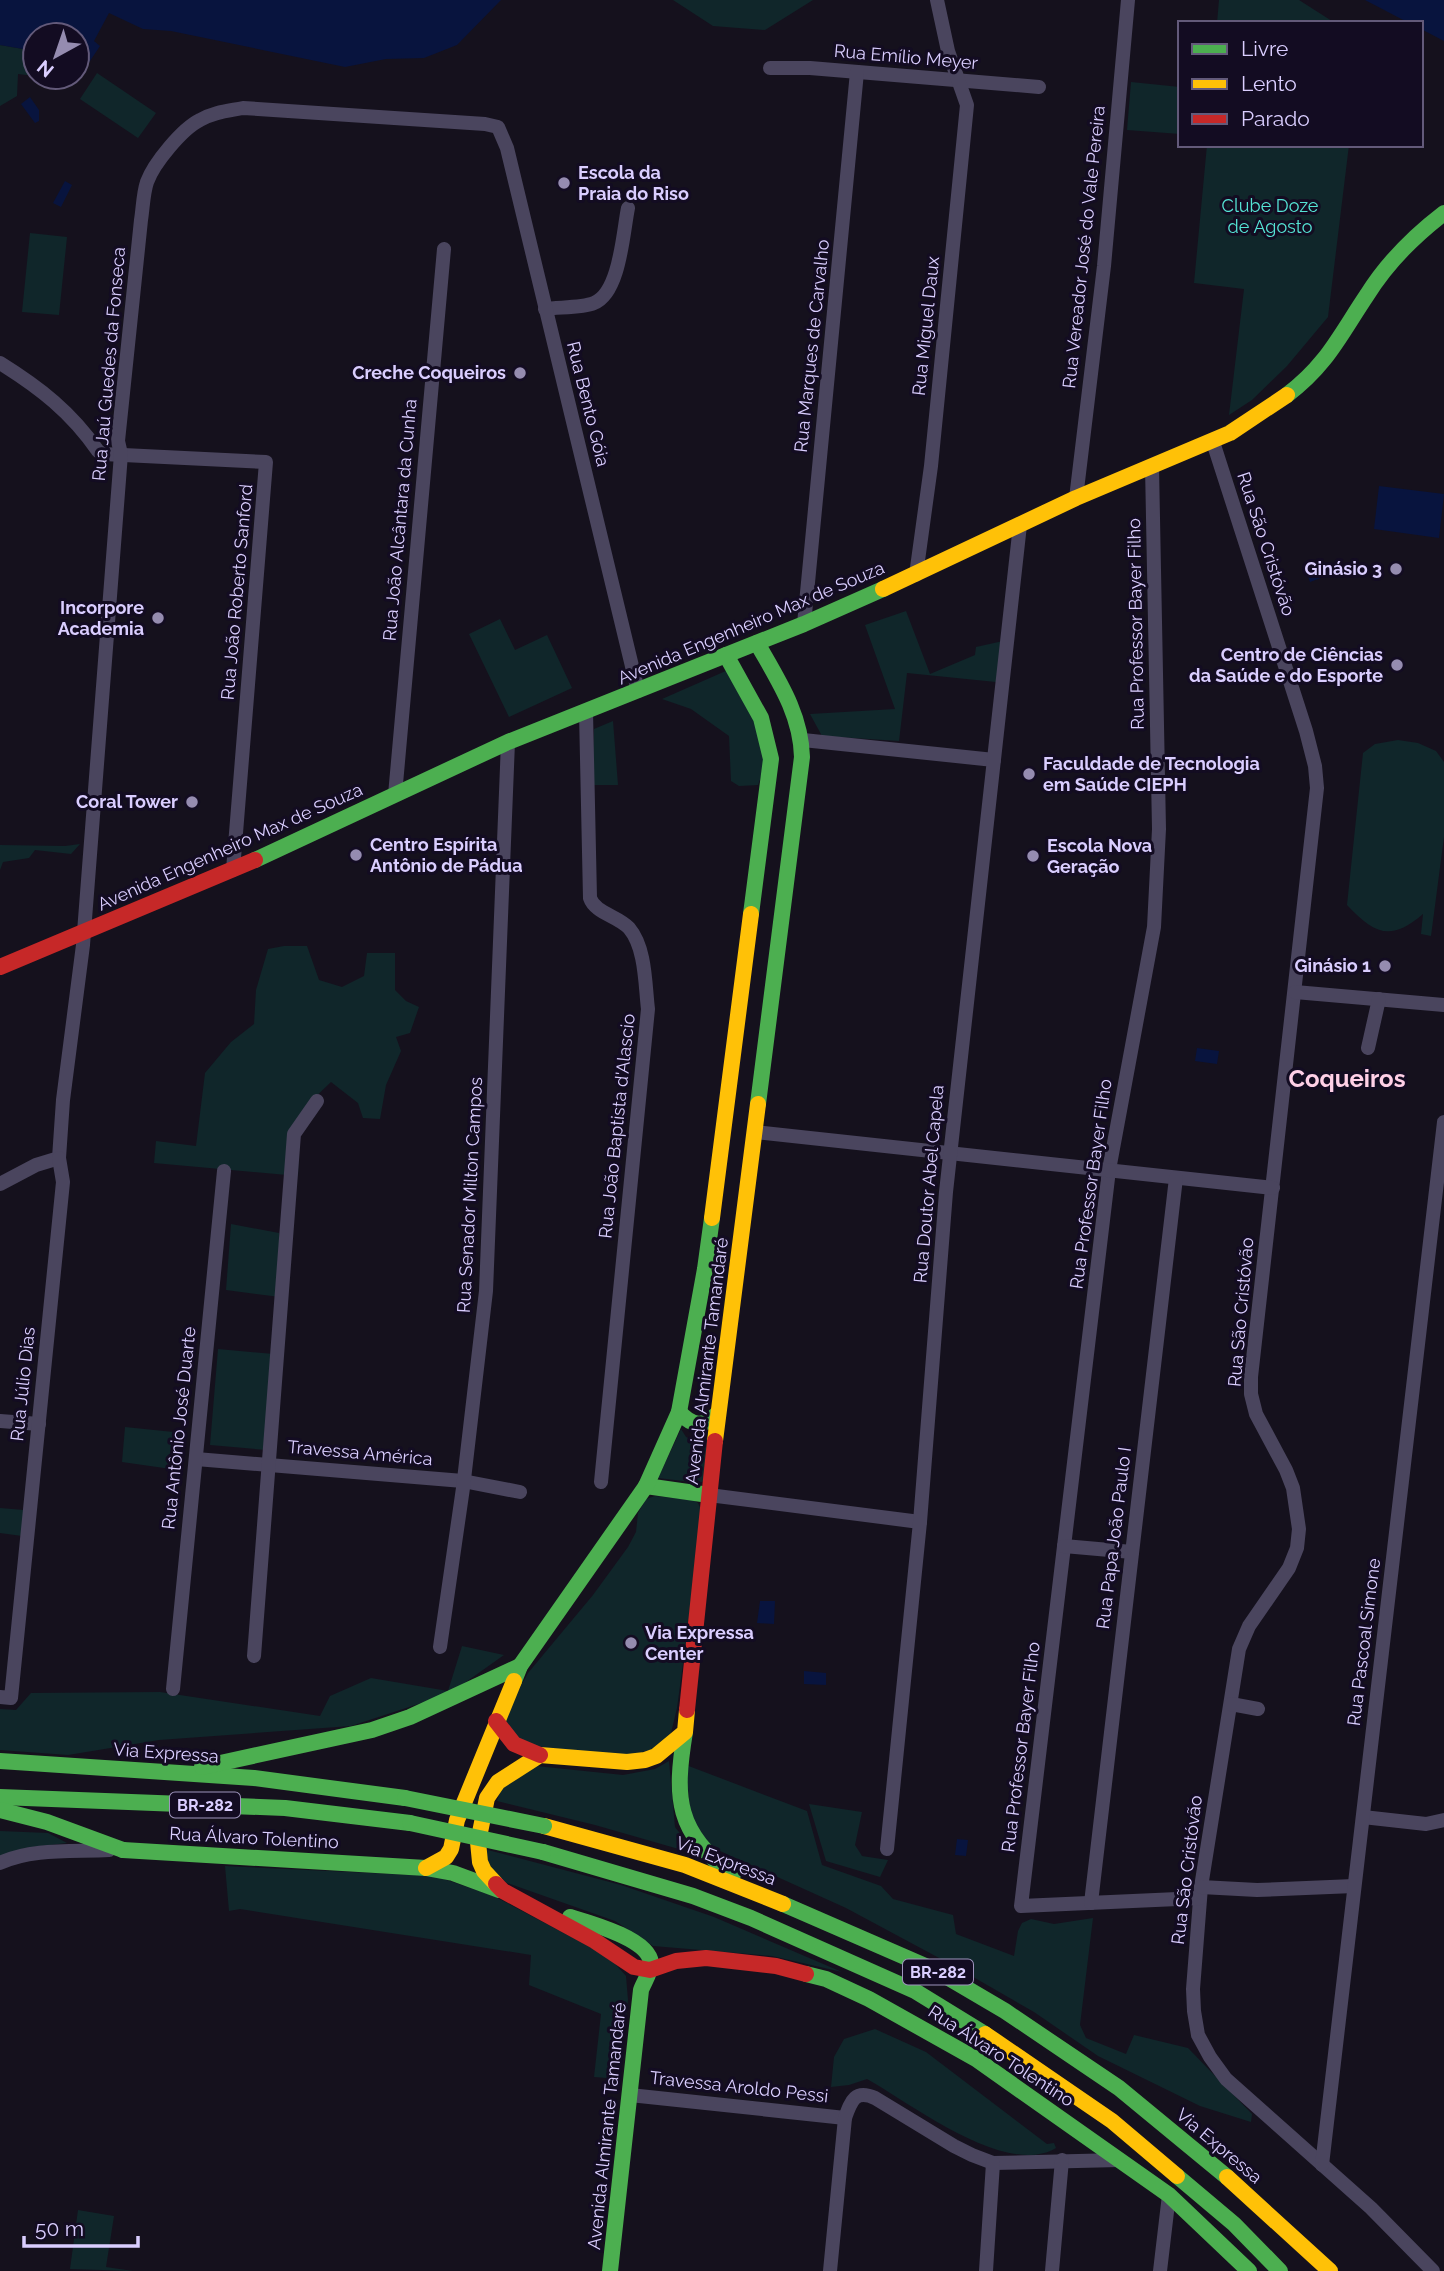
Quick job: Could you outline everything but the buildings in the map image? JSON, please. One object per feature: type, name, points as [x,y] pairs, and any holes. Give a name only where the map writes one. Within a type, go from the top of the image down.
[{"type":"main road","name":"Avenida Engenheiro Max de Souza","points":[[0,968],[233,870],[508,742],[804,624],[916,575],[1076,498],[1213,442],[1250,422],[1304,381],[1326,359],[1391,261],[1406,244],[1444,213]]},
{"type":"main road","name":"Avenida Almirante Tamandaré","points":[[749,1889],[707,1854],[691,1833],[680,1809],[678,1785],[718,1413],[803,740],[791,705],[757,643]]},
{"type":"main road","name":"Avenida Almirante Tamandaré","points":[[426,1868],[446,1857],[451,1849],[457,1819],[520,1666],[646,1486],[679,1412],[705,1269],[770,764],[770,743],[753,703],[726,655]]},
{"type":"main road","points":[[770,743],[803,740]]},
{"type":"main road","points":[[679,1412],[687,1421],[698,1425],[710,1422],[718,1413]]},
{"type":"main road","points":[[646,1486],[709,1496]]},
{"type":"main road","points":[[178,1772],[372,1730],[410,1717],[520,1666]]},
{"type":"main road","points":[[496,1721],[513,1745],[526,1752],[627,1762],[656,1756],[685,1732]]},
{"type":"main road","points":[[540,1755],[498,1782],[487,1798],[478,1850],[484,1871],[503,1891],[538,1908],[609,1928],[628,1938],[651,1959],[642,1974]]},
{"type":"main road","name":"Via Expressa","points":[[0,1761],[328,1785],[405,1798],[544,1826],[637,1850],[749,1889],[937,1971],[1005,2011],[1129,2096],[1220,2170],[1330,2271]]},
{"type":"main road","name":"BR-282","points":[[0,1797],[285,1808],[410,1823],[543,1852],[643,1880],[716,1905],[915,1990],[1013,2051],[1112,2121],[1234,2224],[1280,2271]]},
{"type":"main road","points":[[0,1811],[34,1817],[73,1829],[123,1850]]},
{"type":"main road","name":"Rua Álvaro Tolentino","points":[[123,1850],[426,1868],[453,1873],[503,1891]]},
{"type":"main road","name":"Rua Álvaro Tolentino","points":[[642,1974],[676,1961],[706,1958],[776,1966],[826,1979],[869,1999],[976,2059],[1168,2195],[1249,2271]]},
{"type":"main road","name":"Avenida Almirante Tamandaré","points":[[610,2271],[642,1974]]},
{"type":"street","name":"Rua Miguel Daux","points":[[916,575],[931,466],[967,105],[948,51],[937,0]]},
{"type":"street","name":"Rua Vereador José do Vale Pereira","points":[[1076,498],[1104,267],[1128,0]]},
{"type":"street","name":"Rua Emílio Meyer","points":[[769,68],[810,68],[1039,87]]},
{"type":"street","name":"Rua Marques de Carvalho","points":[[804,624],[858,72]]},
{"type":"street","name":"Rua Jaú Guedes da Fonseca","points":[[59,1157],[63,1100],[84,933],[121,454],[118,441],[146,184],[162,157],[197,121],[213,114],[243,108],[498,127]]},
{"type":"street","name":"Rua Bento Góia","points":[[498,127],[508,148],[638,691]]},
{"type":"street","points":[[545,309],[594,303],[607,294],[614,278],[628,208]]},
{"type":"street","name":"Rua João Alcântara da Cunha","points":[[395,794],[444,249]]},
{"type":"street","points":[[0,363],[69,413],[98,451],[103,454],[121,454]]},
{"type":"street","name":"Rua São Cristóvão","points":[[1213,442],[1306,731],[1315,766],[1317,788],[1251,1394],[1256,1414],[1293,1488],[1299,1529],[1297,1548],[1289,1568],[1249,1626],[1239,1649],[1200,1892],[1193,1989],[1194,2011],[1198,2035],[1226,2079],[1371,2208],[1433,2271]]},
{"type":"street","name":"Rua João Roberto Sanford","points":[[121,454],[267,462],[233,870]]},
{"type":"street","name":"Rua Professor Bayer Filho","points":[[1091,1903],[1021,1906],[1109,1170],[1149,958],[1158,876],[1152,466]]},
{"type":"street","name":"Rua Doutor Abel Capela","points":[[887,1849],[920,1522],[950,1153],[1020,524]]},
{"type":"street","name":"Rua João Baptista d'Alascio","points":[[586,712],[590,898],[596,908],[621,922],[634,936],[645,976],[648,1009],[601,1482]]},
{"type":"street","points":[[803,740],[994,760]]},
{"type":"street","name":"Rua Senador Milton Campos","points":[[440,1647],[486,1291],[508,742]]},
{"type":"street","points":[[1295,992],[1444,1005]]},
{"type":"street","points":[[1368,1048],[1379,999]]},
{"type":"street","points":[[254,1656],[294,1134],[317,1101]]},
{"type":"street","name":"Rua Pascoal Simone","points":[[1322,2165],[1444,1122]]},
{"type":"street","points":[[755,1132],[1273,1188]]},
{"type":"street","points":[[0,1184],[36,1165],[59,1157]]},
{"type":"street","name":"Rua Júlio Dias","points":[[6,1698],[63,1182],[59,1157]]},
{"type":"street","name":"Rua Antônio José Duarte","points":[[173,1689],[224,1171]]},
{"type":"street","name":"Rua Papa João Paulo I","points":[[1091,1903],[1176,1178]]},
{"type":"street","points":[[0,1421],[38,1424]]},
{"type":"street","name":"Travessa América","points":[[195,1459],[463,1481],[520,1492]]},
{"type":"street","points":[[709,1496],[920,1522]]},
{"type":"street","points":[[1064,1546],[1132,1552]]},
{"type":"street","points":[[1231,1703],[1258,1709]]},
{"type":"street","points":[[1363,1817],[1426,1824],[1444,1820]]},
{"type":"street","name":"Rua Álvaro Tolentino","points":[[0,1863],[10,1858],[33,1854],[123,1850]]},
{"type":"street","points":[[1091,1903],[1200,1892],[1354,1886]]},
{"type":"street","points":[[830,2271],[845,2118],[852,2100],[857,2095],[867,2094],[954,2146],[993,2162],[1119,2160]]},
{"type":"street","name":"Travessa Aroldo Pessi","points":[[630,2095],[845,2118]]},
{"type":"street","points":[[1052,2271],[1062,2161]]},
{"type":"street","points":[[986,2271],[993,2162]]},
{"type":"street","points":[[1160,2271],[1168,2195]]},
{"type":"green space","points":[[673,0],[813,0],[765,30],[713,26]]},
{"type":"green space","points":[[1219,0],[1299,0],[1332,21],[1217,21]]},
{"type":"green space","points":[[0,45],[21,49],[21,74],[18,74],[17,96],[0,106]]},
{"type":"green space","points":[[97,73],[156,113],[138,138],[80,99],[85,91],[91,91],[91,82]]},
{"type":"green space","points":[[1131,82],[1178,87],[1178,134],[1127,130]]},
{"type":"green space","name":"Clube Doze de Agosto","points":[[1207,147],[1349,147],[1328,317],[1287,366],[1252,400],[1229,415],[1244,289],[1194,283]]},
{"type":"green space","points":[[30,233],[67,237],[59,315],[22,312]]},
{"type":"green space","points":[[906,611],[930,674],[975,655],[976,647],[1003,641],[996,682],[907,673],[899,741],[822,736],[810,714],[895,709],[865,625]]},
{"type":"green space","points":[[500,619],[515,650],[547,635],[572,688],[509,717],[469,634]]},
{"type":"green space","points":[[728,670],[756,726],[760,740],[763,755],[758,785],[739,786],[731,781],[729,736],[691,709],[662,699]]},
{"type":"green space","points":[[613,721],[618,785],[592,785],[594,729]]},
{"type":"green space","points":[[1398,740],[1418,743],[1436,751],[1444,762],[1444,837],[1431,936],[1421,934],[1423,914],[1401,928],[1383,931],[1366,923],[1347,905],[1363,753],[1375,744]]},
{"type":"green space","points":[[80,844],[71,854],[35,850],[29,858],[3,862],[0,870],[0,845]]},
{"type":"green space","points":[[307,946],[319,980],[342,987],[364,976],[367,953],[395,953],[395,990],[406,1001],[419,1007],[410,1033],[396,1037],[401,1051],[386,1085],[380,1119],[363,1118],[358,1103],[331,1082],[307,1105],[300,1123],[298,1176],[154,1163],[156,1141],[196,1146],[205,1073],[231,1042],[254,1024],[256,990],[268,949]]},
{"type":"green space","points":[[231,1224],[279,1233],[280,1297],[226,1290]]},
{"type":"green space","points":[[218,1349],[274,1354],[266,1450],[210,1445]]},
{"type":"green space","points":[[125,1427],[183,1433],[178,1470],[122,1462]]},
{"type":"green space","points":[[681,1429],[686,1437],[698,1442],[707,1438],[704,1481],[699,1483],[658,1478]]},
{"type":"green space","points":[[655,1496],[693,1500],[701,1510],[698,1552],[677,1708],[671,1733],[653,1749],[628,1756],[527,1746],[506,1725],[506,1713],[528,1673],[593,1595],[628,1547],[636,1532],[638,1513],[646,1499]]},
{"type":"green space","points":[[0,1508],[24,1510],[22,1536],[0,1533]]},
{"type":"green space","points":[[462,1646],[504,1655],[449,1694],[351,1726],[159,1740],[68,1755],[0,1750],[0,1709],[16,1710],[31,1693],[160,1692],[320,1716],[330,1696],[371,1678],[448,1691]]},
{"type":"green space","points":[[669,1761],[675,1827],[696,1854],[497,1801],[501,1789],[536,1766],[623,1775],[655,1769]]},
{"type":"green space","points":[[686,1765],[807,1811],[822,1865],[881,1886],[893,1899],[953,1915],[956,1934],[1014,1956],[1022,1923],[1031,1919],[1054,1924],[1093,1918],[1080,2025],[1086,2038],[1126,2054],[1134,2035],[1188,2048],[1252,2114],[1251,2122],[1200,2106],[1098,2056],[1034,2012],[954,1966],[846,1908],[709,1846],[691,1822]]},
{"type":"green space","points":[[809,1804],[862,1812],[855,1845],[862,1856],[888,1860],[880,1877],[826,1861]]},
{"type":"green space","points":[[0,1831],[48,1833],[67,1843],[25,1848],[0,1857]]},
{"type":"green space","points":[[484,1849],[621,1885],[714,1917],[842,1972],[772,1956],[653,1946],[615,1921],[507,1883],[492,1872]]},
{"type":"green space","points":[[225,1866],[435,1876],[494,1896],[609,1957],[626,1976],[628,2000],[619,2079],[594,2077],[601,2014],[529,1985],[531,1955],[240,1909],[229,1911]]},
{"type":"green space","points":[[875,2029],[926,2052],[1047,2144],[1054,2143],[1056,2148],[1035,2155],[1012,2153],[986,2146],[933,2120],[867,2079],[831,2087],[834,2057],[844,2039]]},
{"type":"green space","points":[[78,2210],[114,2216],[106,2267],[133,2271],[70,2269]]},
{"type":"water","points":[[0,0],[501,0],[457,45],[424,58],[386,59],[345,67],[171,31],[143,29],[109,13],[94,41],[100,46],[91,60],[91,21],[21,21],[21,49],[0,45]]},
{"type":"water","points":[[1365,0],[1444,0],[1444,41],[1423,30],[1423,21],[1405,21]]},
{"type":"water","points":[[30,97],[39,110],[39,121],[35,123],[21,104]]},
{"type":"water","points":[[65,181],[72,185],[61,207],[53,203]]},
{"type":"water","points":[[1379,486],[1444,494],[1439,538],[1374,529]]},
{"type":"water","points":[[1320,566],[1326,576],[1310,582],[1305,568]]},
{"type":"water","points":[[1197,1048],[1219,1051],[1217,1064],[1195,1061]]},
{"type":"water","points":[[760,1601],[775,1601],[774,1624],[757,1623]]},
{"type":"water","points":[[804,1671],[826,1673],[826,1685],[804,1684]]},
{"type":"water","points":[[957,1839],[968,1840],[966,1856],[955,1855]]},
{"type":"traffic: fast","points":[[1287,395],[1323,361],[1392,261],[1444,213]]},
{"type":"traffic: fast","points":[[255,860],[508,742],[804,624],[883,589]]},
{"type":"traffic: fast","points":[[757,643],[793,712],[798,726],[802,757],[758,1104]]},
{"type":"traffic: fast","points":[[726,655],[761,718],[771,759],[751,914]]},
{"type":"traffic: fast","points":[[514,1681],[520,1666],[646,1486],[679,1412],[712,1218]]},
{"type":"traffic: fast","points":[[679,1412],[689,1421],[698,1424],[708,1421],[718,1413]]},
{"type":"traffic: fast","points":[[646,1486],[709,1495]]},
{"type":"traffic: fast","points":[[202,1767],[372,1730],[410,1717],[520,1666]]},
{"type":"traffic: fast","points":[[685,1732],[680,1777],[684,1812],[690,1829],[700,1844],[733,1875]]},
{"type":"traffic: fast","points":[[0,1761],[254,1778],[405,1798]]},
{"type":"traffic: fast","points":[[0,1797],[285,1808],[410,1823]]},
{"type":"traffic: fast","points":[[405,1798],[544,1826]]},
{"type":"traffic: fast","points":[[0,1810],[47,1822],[123,1850]]},
{"type":"traffic: fast","points":[[410,1823],[543,1852]]},
{"type":"traffic: fast","points":[[123,1850],[426,1868],[453,1873],[499,1890]]},
{"type":"traffic: fast","points":[[543,1852],[693,1896],[751,1918],[915,1991],[985,2034]]},
{"type":"traffic: fast","points":[[783,1904],[937,1971],[1005,2011],[1119,2088],[1227,2177]]},
{"type":"traffic: fast","points":[[570,1917],[630,1939],[648,1954],[651,1963],[641,1990],[610,2271]]},
{"type":"traffic: fast","points":[[806,1974],[826,1979],[869,1999],[976,2059],[1169,2195],[1249,2271]]},
{"type":"traffic: fast","points":[[1177,2176],[1234,2224],[1280,2271]]},
{"type":"traffic: slow","points":[[883,589],[1076,498],[1230,433],[1287,395]]},
{"type":"traffic: slow","points":[[712,1218],[751,914]]},
{"type":"traffic: slow","points":[[715,1441],[758,1104]]},
{"type":"traffic: slow","points":[[426,1868],[446,1857],[451,1849],[457,1820],[514,1681]]},
{"type":"traffic: slow","points":[[496,1884],[480,1862],[478,1842],[487,1798],[498,1782],[540,1755],[627,1762],[656,1756],[685,1732],[687,1710]]},
{"type":"traffic: slow","points":[[544,1826],[685,1865],[783,1904]]},
{"type":"traffic: slow","points":[[985,2034],[1112,2121],[1177,2176]]},
{"type":"traffic: slow","points":[[1227,2177],[1330,2271]]},
{"type":"traffic: jam","points":[[0,967],[255,860]]},
{"type":"traffic: jam","points":[[687,1710],[715,1441]]},
{"type":"traffic: jam","points":[[496,1721],[514,1744],[540,1755]]},
{"type":"traffic: jam","points":[[496,1884],[503,1891],[595,1941],[634,1967],[650,1970],[676,1961],[706,1958],[776,1966],[806,1974]]},
{"type":"place","name":"Escola da Praia do Riso","points":[[564,183]]},
{"type":"place","name":"Creche Coqueiros","points":[[520,373]]},
{"type":"place","name":"Ginásio 3","points":[[1396,569]]},
{"type":"place","name":"Incorpore Academia","points":[[158,618]]},
{"type":"place","name":"Centro de Ciências da Saúde e do Esporte","points":[[1397,665]]},
{"type":"place","name":"Faculdade de Tecnologia em Saúde CIEPH","points":[[1029,774]]},
{"type":"place","name":"Coral Tower","points":[[192,802]]},
{"type":"place","name":"Centro Espírita Antônio de Pádua","points":[[356,855]]},
{"type":"place","name":"Escola Nova Geração","points":[[1033,856]]},
{"type":"place","name":"Ginásio 1","points":[[1385,966]]},
{"type":"place","name":"Via Expressa Center","points":[[631,1643]]},
{"type":"district","name":"Coqueiros","points":[[1347,1079]]}]
